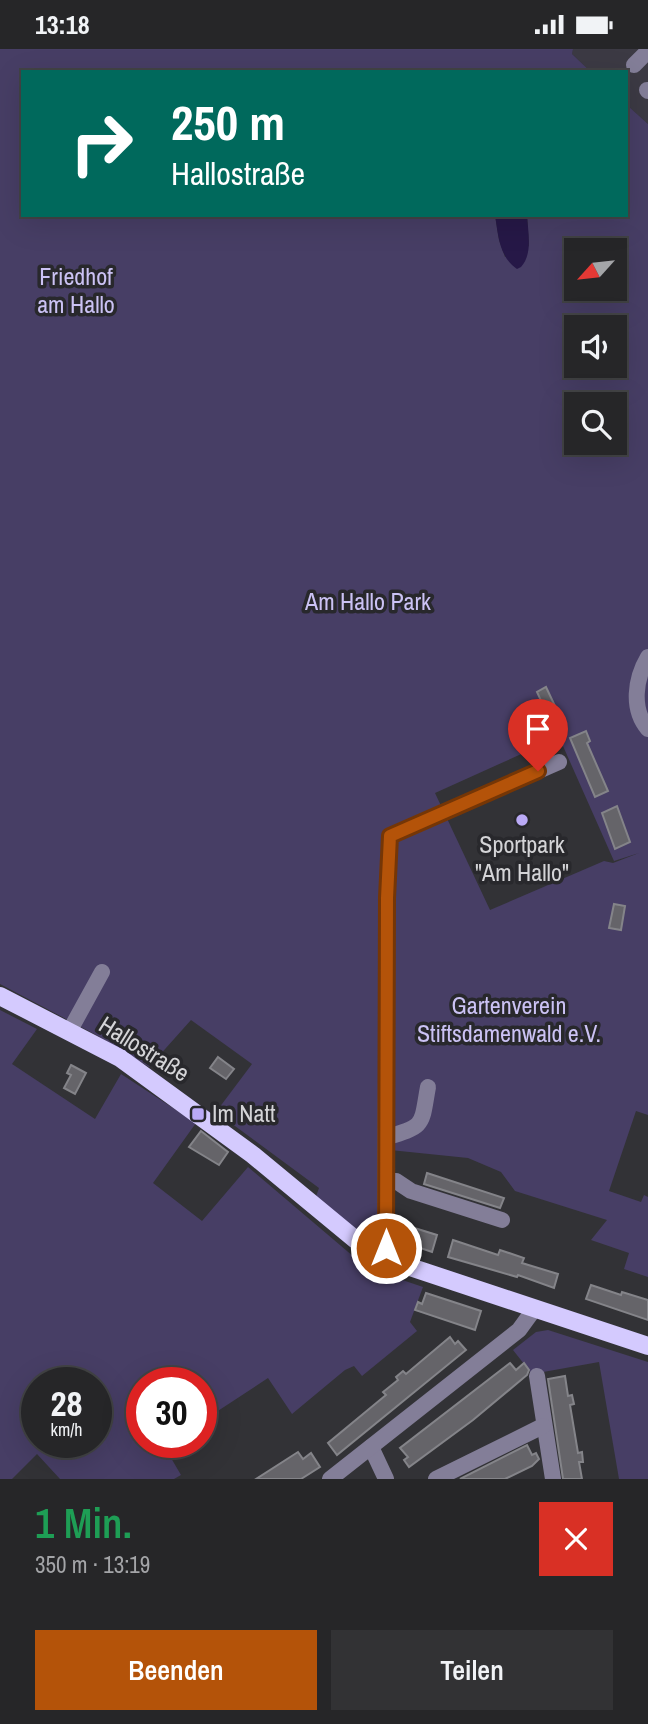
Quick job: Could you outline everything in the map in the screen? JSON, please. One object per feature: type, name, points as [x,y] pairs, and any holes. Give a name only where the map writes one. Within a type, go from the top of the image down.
[{"type":"main road","name":"Hallostraße","points":[[0,996],[120,1058],[253,1155],[362,1247],[385,1260],[648,1346]]},
{"type":"street","points":[[634,65],[648,51]]},
{"type":"street","points":[[648,657],[643,665],[636,697],[640,719],[648,729]]},
{"type":"street","points":[[385,1260],[387,898],[390,836],[559,762]]},
{"type":"street","points":[[69,1032],[102,972]]},
{"type":"street","points":[[387,1137],[417,1127],[422,1121],[428,1087]]},
{"type":"street","points":[[386,1182],[396,1181],[411,1191],[502,1220]]},
{"type":"street","points":[[330,1479],[519,1330],[535,1308]]},
{"type":"street","points":[[537,1376],[552,1479]]},
{"type":"street","points":[[436,1479],[543,1426]]},
{"type":"street","points":[[370,1447],[386,1479]]},
{"type":"shaded area","points":[[573,49],[648,49],[648,124],[628,106],[628,70],[589,70],[572,54]]},
{"type":"shaded area","points":[[495,217],[527,217],[528,249],[521,267],[517,269],[506,258]]},
{"type":"green space","points":[[0,49],[573,49],[572,54],[589,70],[21,70],[21,217],[495,217],[505,257],[529,246],[527,217],[628,217],[628,106],[648,124],[648,1115],[636,1111],[609,1191],[641,1202],[644,1195],[648,1197],[648,1277],[624,1269],[629,1253],[591,1240],[607,1220],[515,1191],[501,1172],[468,1158],[390,1150],[393,1114],[395,943],[389,939],[384,1256],[314,1202],[319,1188],[216,1112],[252,1064],[191,1020],[149,1067],[98,1036],[0,984]],"holes":[[[559,737],[614,861],[639,853],[613,863],[604,861],[490,910],[435,793]]]},
{"type":"green space","points":[[0,1010],[37,1029],[12,1064],[95,1119],[121,1074],[196,1123],[153,1183],[202,1221],[248,1167],[367,1268],[423,1287],[410,1322],[417,1331],[362,1376],[354,1366],[345,1370],[292,1414],[268,1378],[217,1411],[217,1367],[126,1367],[126,1458],[171,1458],[181,1475],[174,1479],[60,1479],[41,1458],[112,1458],[112,1367],[21,1367],[21,1458],[33,1458],[12,1479],[0,1479]]},
{"type":"green space","points":[[548,1330],[648,1362],[648,1479],[619,1479],[599,1362],[532,1374],[513,1350],[536,1332]]},
{"type":"building","points":[[546,687],[563,723],[553,727],[537,692]]},
{"type":"building","points":[[586,731],[590,741],[587,743],[608,791],[595,797],[570,738]]},
{"type":"building","points":[[617,806],[630,842],[615,849],[602,813]]},
{"type":"building","points":[[614,904],[625,906],[621,930],[609,928]]},
{"type":"building","points":[[218,1057],[234,1069],[226,1079],[210,1068]]},
{"type":"building","points":[[71,1065],[86,1073],[75,1094],[64,1088],[71,1075],[67,1073]]},
{"type":"building","points":[[201,1131],[228,1152],[219,1165],[189,1147]]},
{"type":"building","points":[[427,1173],[504,1198],[500,1208],[424,1184]]},
{"type":"building","points":[[408,1226],[437,1235],[432,1252],[403,1242]]},
{"type":"building","points":[[453,1240],[498,1255],[500,1250],[524,1258],[522,1263],[558,1274],[554,1288],[518,1275],[517,1277],[448,1257]]},
{"type":"building","points":[[591,1285],[648,1300],[648,1320],[586,1299]]},
{"type":"building","points":[[426,1293],[481,1311],[475,1330],[415,1310],[418,1302],[422,1304]]},
{"type":"building","points":[[450,1337],[455,1344],[458,1341],[466,1350],[337,1455],[328,1443],[386,1395],[383,1392],[398,1380],[396,1377],[403,1371],[406,1374]]},
{"type":"building","points":[[510,1363],[516,1370],[524,1363],[529,1370],[527,1375],[473,1420],[409,1467],[404,1460],[408,1457],[400,1448]]},
{"type":"building","points":[[565,1376],[568,1396],[572,1395],[574,1404],[570,1405],[578,1453],[582,1452],[583,1462],[579,1462],[582,1479],[563,1479],[548,1379]]},
{"type":"building","points":[[527,1445],[532,1455],[536,1453],[539,1459],[532,1466],[505,1479],[460,1479]]},
{"type":"building","points":[[298,1452],[303,1459],[311,1453],[320,1467],[301,1479],[256,1479]]},
{"type":"place","name":"Sportpark \"Am Hallo\"","points":[[522,820]]},
{"type":"place","name":"Im Natt","points":[[198,1114]]},
{"type":"route","points":[[386,1248],[387,898],[390,836],[538,771]]},
{"type":"park label","name":"Friedhof am Hallo","points":[[76,291]]},
{"type":"park label","name":"Am Hallo Park","points":[[368,602]]},
{"type":"park label","name":"Gartenverein Stiftsdamenwald e.V.","points":[[509,1020]]}]
